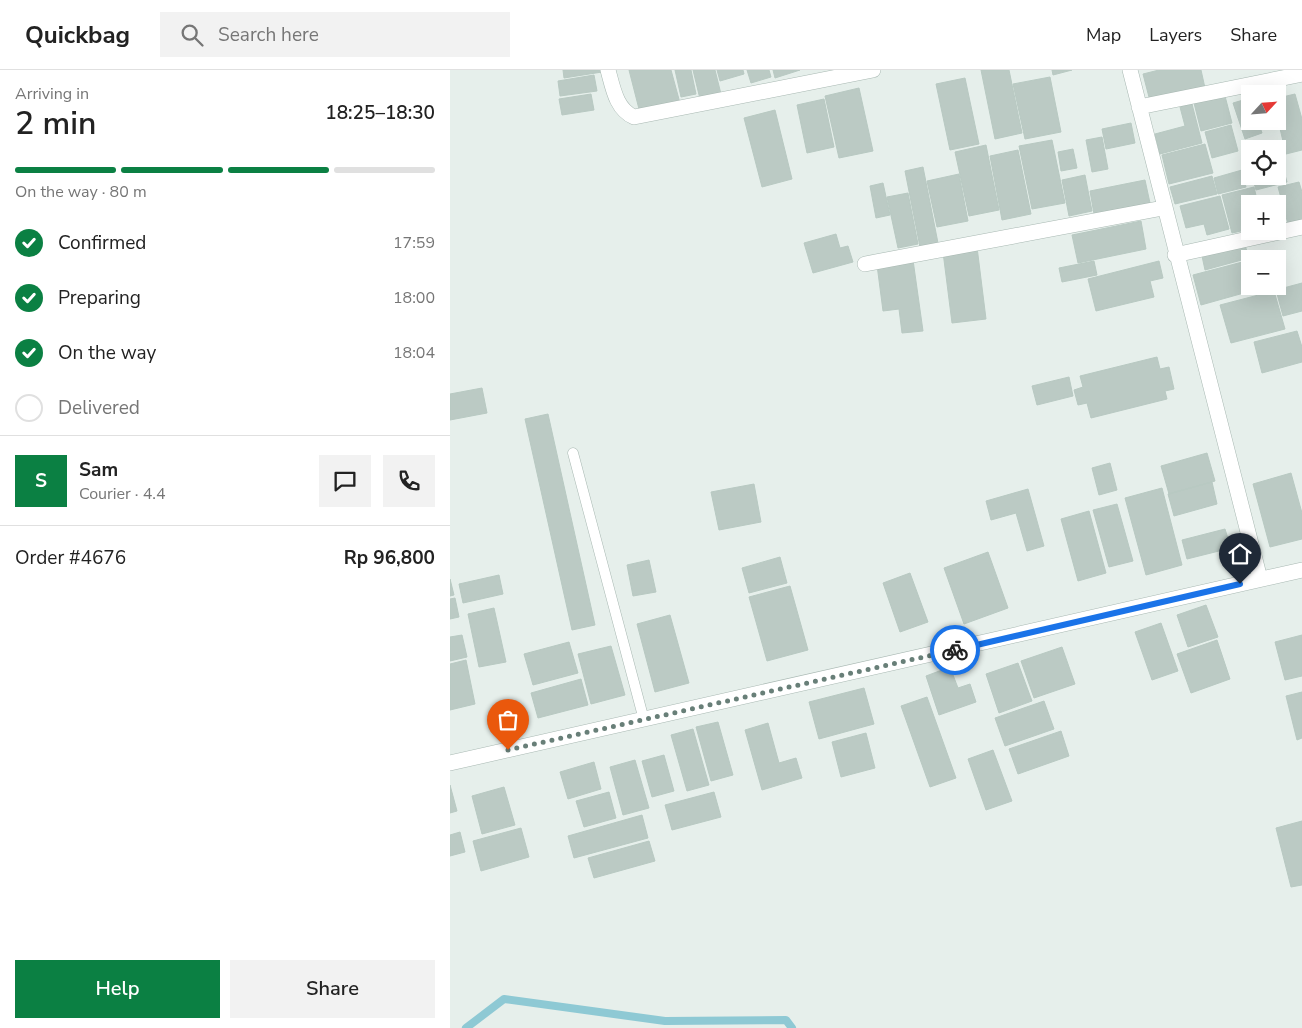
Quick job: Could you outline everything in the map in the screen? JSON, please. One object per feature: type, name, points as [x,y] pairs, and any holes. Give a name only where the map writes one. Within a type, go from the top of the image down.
[{"type":"street","points":[[608,70],[618,104],[625,113],[634,117],[873,70]]},
{"type":"street","points":[[1130,70],[1175,255],[1260,579]]},
{"type":"street","points":[[1139,107],[1302,74]]},
{"type":"street","points":[[865,264],[1163,208]]},
{"type":"street","points":[[1175,255],[1302,227]]},
{"type":"street","points":[[450,764],[1302,570]]},
{"type":"lane","points":[[574,453],[644,720]]},
{"type":"building","points":[[563,70],[602,70],[602,72],[564,78]]},
{"type":"building","points":[[629,70],[671,70],[680,103],[640,113]]},
{"type":"building","points":[[675,70],[691,70],[696,94],[681,97]]},
{"type":"building","points":[[693,70],[715,70],[721,94],[700,99]]},
{"type":"building","points":[[717,70],[743,70],[744,74],[720,81]]},
{"type":"building","points":[[747,70],[769,70],[771,77],[751,83]]},
{"type":"building","points":[[773,70],[800,70],[775,78]]},
{"type":"building","points":[[981,70],[1009,70],[1022,133],[995,139]]},
{"type":"building","points":[[1052,70],[1072,70],[1053,75]]},
{"type":"building","points":[[1159,70],[1201,70],[1205,88],[1150,101],[1143,74]]},
{"type":"building","points":[[594,75],[597,91],[560,96],[558,81]]},
{"type":"building","points":[[1050,77],[1061,132],[1025,139],[1013,84]]},
{"type":"building","points":[[965,78],[979,144],[950,150],[936,84]]},
{"type":"building","points":[[859,88],[873,151],[839,158],[825,96]]},
{"type":"building","points":[[591,94],[594,110],[562,115],[559,99]]},
{"type":"building","points":[[1295,94],[1302,119],[1302,150],[1286,154],[1286,140],[1283,140],[1280,130],[1286,130],[1286,96]]},
{"type":"building","points":[[1225,96],[1232,123],[1201,131],[1194,103]]},
{"type":"building","points":[[824,99],[834,147],[807,153],[797,105]]},
{"type":"building","points":[[1241,101],[1241,127],[1233,103]]},
{"type":"building","points":[[1192,104],[1202,143],[1160,154],[1155,134],[1185,126],[1180,107]]},
{"type":"building","points":[[775,110],[792,179],[762,187],[744,118]]},
{"type":"building","points":[[1131,123],[1135,143],[1106,149],[1102,129]]},
{"type":"building","points":[[1231,125],[1238,151],[1212,158],[1205,132]]},
{"type":"building","points":[[1242,130],[1261,130],[1262,133],[1245,139]]},
{"type":"building","points":[[1102,137],[1108,169],[1092,172],[1086,140]]},
{"type":"building","points":[[1052,140],[1065,203],[1032,209],[1019,146]]},
{"type":"building","points":[[1205,144],[1213,173],[1169,184],[1162,155]]},
{"type":"building","points":[[986,145],[999,210],[969,216],[955,152]]},
{"type":"building","points":[[1073,149],[1077,168],[1061,171],[1058,152]]},
{"type":"building","points":[[1018,150],[1031,214],[1002,220],[990,156]]},
{"type":"building","points":[[923,167],[938,243],[920,247],[905,171]]},
{"type":"building","points":[[1241,170],[1241,185],[1246,185],[1246,187],[1218,194],[1214,178]]},
{"type":"building","points":[[959,174],[968,221],[937,227],[927,181]]},
{"type":"building","points":[[1085,175],[1092,211],[1069,216],[1062,180]]},
{"type":"building","points":[[1212,176],[1217,194],[1175,204],[1170,187]]},
{"type":"building","points":[[1145,180],[1150,203],[1094,214],[1090,191]]},
{"type":"building","points":[[1299,182],[1302,192],[1302,220],[1288,224],[1286,195],[1280,195],[1278,187]]},
{"type":"building","points":[[883,183],[890,215],[876,218],[870,186]]},
{"type":"building","points":[[1255,185],[1275,185],[1256,190]]},
{"type":"building","points":[[1254,187],[1256,195],[1241,195],[1241,231],[1232,233],[1222,195]]},
{"type":"building","points":[[908,193],[918,244],[898,248],[887,197]]},
{"type":"building","points":[[1220,196],[1229,229],[1207,235],[1204,224],[1186,228],[1180,206]]},
{"type":"building","points":[[1141,221],[1146,249],[1078,263],[1072,235]]},
{"type":"building","points":[[836,234],[840,248],[848,246],[853,262],[813,273],[804,243]]},
{"type":"building","points":[[1245,245],[1247,250],[1241,250],[1241,260],[1205,270],[1202,256]]},
{"type":"building","points":[[977,247],[986,319],[952,323],[943,252]]},
{"type":"building","points":[[913,260],[923,331],[902,333],[899,309],[883,311],[877,265]]},
{"type":"building","points":[[1094,261],[1097,275],[1062,282],[1059,268]]},
{"type":"building","points":[[1159,261],[1163,278],[1150,281],[1154,297],[1096,311],[1088,279]]},
{"type":"building","points":[[1241,262],[1241,294],[1201,305],[1193,275]]},
{"type":"building","points":[[1302,283],[1302,311],[1283,316],[1277,295],[1286,295],[1286,287]]},
{"type":"building","points":[[1259,295],[1275,295],[1285,329],[1231,343],[1220,305]]},
{"type":"building","points":[[1297,331],[1302,347],[1302,362],[1262,373],[1254,342]]},
{"type":"building","points":[[1157,357],[1160,369],[1169,367],[1174,389],[1165,391],[1167,399],[1091,418],[1087,403],[1078,405],[1074,390],[1083,387],[1080,376]]},
{"type":"building","points":[[1069,377],[1073,396],[1037,405],[1032,386]]},
{"type":"building","points":[[482,388],[487,413],[450,420],[450,394]]},
{"type":"building","points":[[548,414],[595,625],[572,630],[525,419]]},
{"type":"building","points":[[1207,453],[1215,481],[1169,494],[1161,466]]},
{"type":"building","points":[[1110,463],[1117,490],[1099,495],[1092,468]]},
{"type":"building","points":[[1291,473],[1302,513],[1302,539],[1270,547],[1253,484]]},
{"type":"building","points":[[1212,482],[1217,504],[1174,516],[1168,494]]},
{"type":"building","points":[[754,484],[761,522],[719,530],[711,492]]},
{"type":"building","points":[[1162,488],[1182,565],[1146,575],[1125,498]]},
{"type":"building","points":[[1028,489],[1044,546],[1027,551],[1016,513],[991,520],[986,501]]},
{"type":"building","points":[[1117,504],[1133,561],[1109,567],[1093,510]]},
{"type":"building","points":[[1089,511],[1106,573],[1078,581],[1061,519]]},
{"type":"building","points":[[1225,529],[1231,548],[1187,559],[1182,540]]},
{"type":"building","points":[[988,552],[1008,608],[964,624],[944,568]]},
{"type":"building","points":[[780,557],[787,583],[749,593],[742,568]]},
{"type":"building","points":[[649,560],[656,592],[633,596],[627,565]]},
{"type":"building","points":[[910,573],[928,622],[900,632],[883,583]]},
{"type":"building","points":[[499,575],[503,594],[463,603],[459,584]]},
{"type":"building","points":[[450,579],[454,595],[450,596]]},
{"type":"building","points":[[790,586],[808,650],[767,661],[749,597]]},
{"type":"building","points":[[455,598],[459,617],[450,619],[450,599]]},
{"type":"building","points":[[1206,605],[1218,637],[1188,647],[1177,615]]},
{"type":"building","points":[[494,608],[506,662],[479,667],[468,614]]},
{"type":"building","points":[[670,615],[689,683],[655,692],[637,624]]},
{"type":"building","points":[[1161,623],[1178,671],[1152,680],[1135,632]]},
{"type":"building","points":[[462,635],[467,657],[450,661],[450,637]]},
{"type":"building","points":[[1302,635],[1302,676],[1285,680],[1275,642]]},
{"type":"building","points":[[1217,640],[1230,679],[1191,693],[1177,654]]},
{"type":"building","points":[[569,642],[578,673],[533,685],[524,654]]},
{"type":"building","points":[[611,646],[625,695],[591,704],[578,654]]},
{"type":"building","points":[[1062,647],[1075,684],[1034,698],[1021,661]]},
{"type":"building","points":[[466,660],[475,704],[450,710],[450,664]]},
{"type":"building","points":[[1018,663],[1032,701],[999,713],[986,674]]},
{"type":"building","points":[[950,667],[958,688],[970,684],[976,702],[939,715],[926,676]]},
{"type":"building","points":[[581,679],[588,705],[538,718],[531,693]]},
{"type":"building","points":[[864,688],[874,724],[819,739],[809,702]]},
{"type":"building","points":[[1302,692],[1302,738],[1297,740],[1286,696]]},
{"type":"building","points":[[927,697],[956,778],[930,787],[901,706]]},
{"type":"building","points":[[1044,701],[1054,729],[1005,746],[995,718]]},
{"type":"building","points":[[718,722],[733,775],[711,781],[696,727]]},
{"type":"building","points":[[768,723],[779,763],[796,758],[802,778],[762,790],[745,730]]},
{"type":"building","points":[[693,729],[709,785],[687,791],[671,735]]},
{"type":"building","points":[[1061,731],[1069,756],[1018,774],[1009,749]]},
{"type":"building","points":[[866,733],[875,768],[841,777],[832,742]]},
{"type":"building","points":[[993,750],[1012,801],[986,810],[968,759]]},
{"type":"building","points":[[664,755],[674,791],[652,797],[642,761]]},
{"type":"building","points":[[635,760],[649,808],[623,815],[610,767]]},
{"type":"building","points":[[594,762],[601,789],[568,799],[560,772]]},
{"type":"building","points":[[450,785],[457,811],[450,813]]},
{"type":"building","points":[[504,787],[515,825],[482,834],[472,796]]},
{"type":"building","points":[[609,792],[616,818],[584,827],[576,801]]},
{"type":"building","points":[[714,792],[721,817],[672,830],[665,805]]},
{"type":"building","points":[[642,815],[648,838],[574,858],[568,836]]},
{"type":"building","points":[[1302,821],[1302,885],[1291,887],[1276,828]]},
{"type":"building","points":[[521,828],[529,857],[481,871],[473,841]]},
{"type":"building","points":[[460,832],[465,852],[450,856],[450,835]]},
{"type":"building","points":[[649,841],[655,861],[594,878],[588,858]]},
{"type":"waterway","points":[[466,1028],[504,999],[665,1021],[786,1020],[792,1028]]},
{"type":"way so far","points":[[508,750],[955,650]]},
{"type":"route","points":[[955,650],[1240,584]]}]
